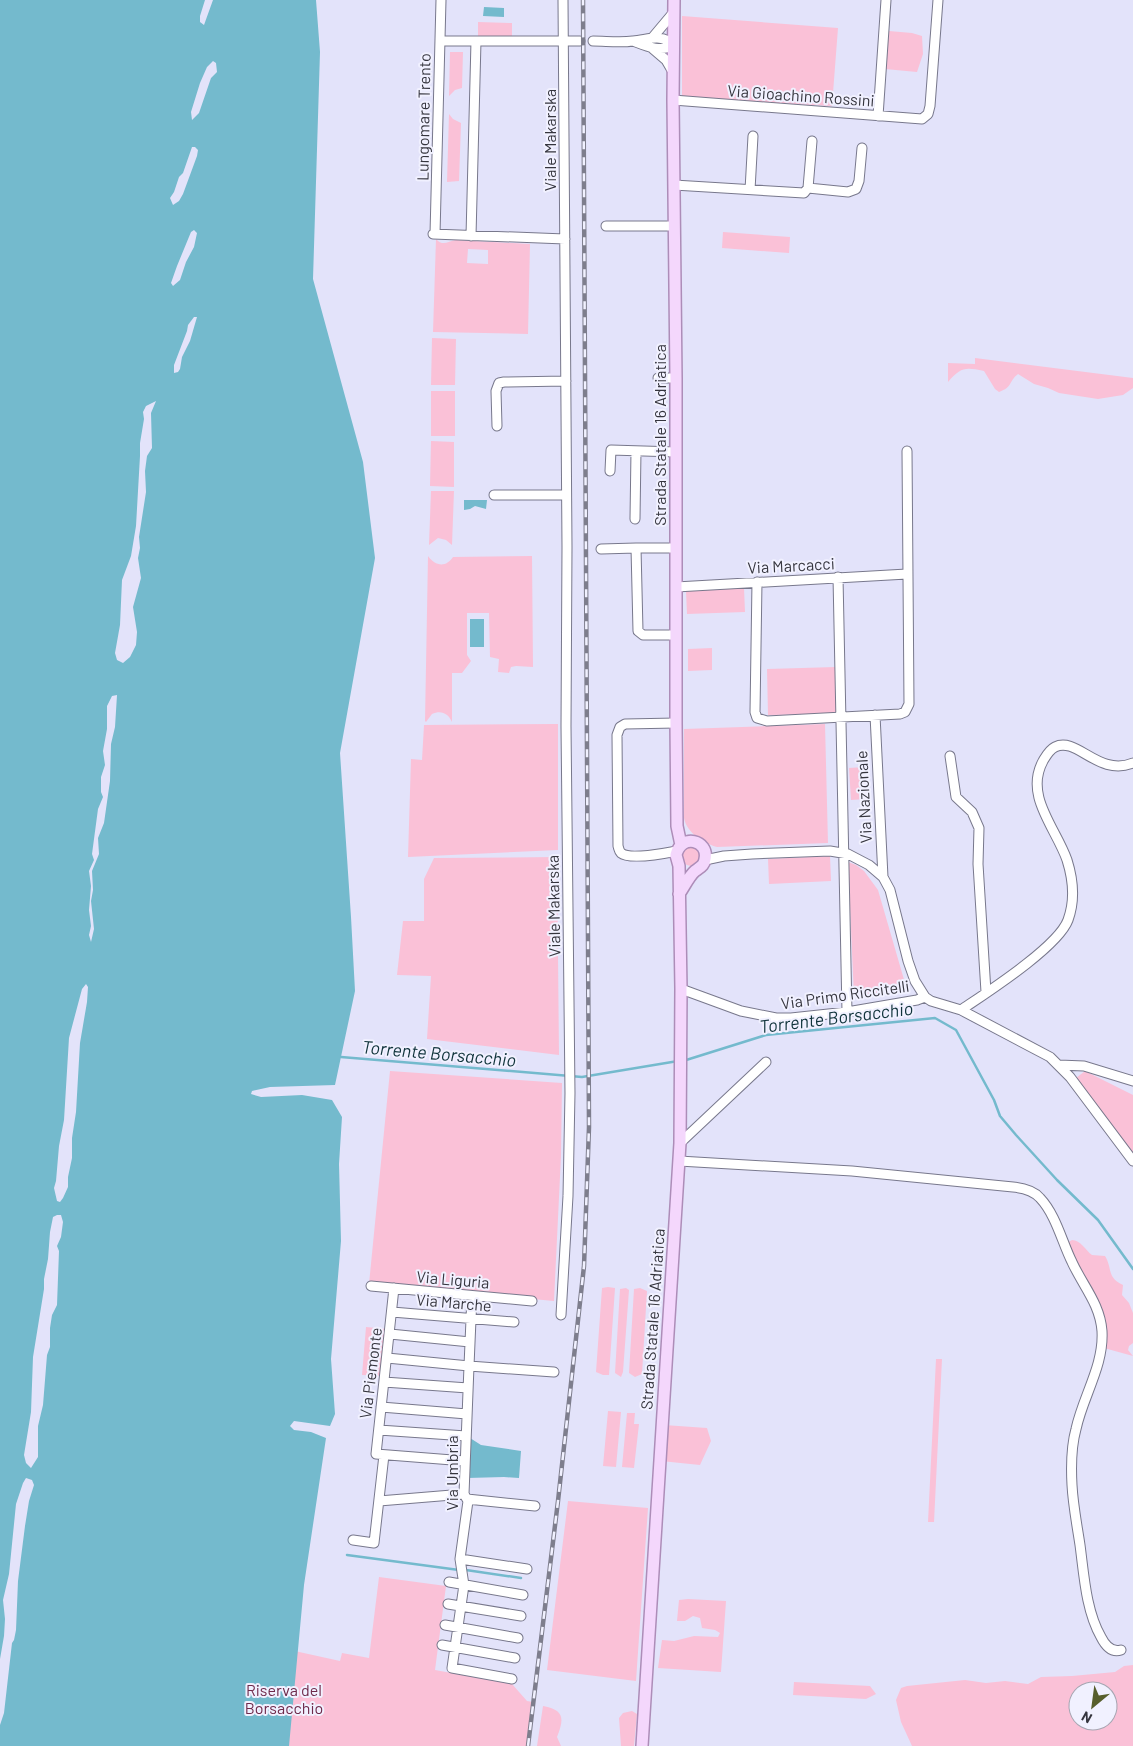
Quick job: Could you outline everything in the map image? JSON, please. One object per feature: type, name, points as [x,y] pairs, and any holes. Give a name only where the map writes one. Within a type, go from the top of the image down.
[{"type":"main road","points":[[674,6],[674,45]]},
{"type":"main road","name":"Strada Statale 16 Adriatica","points":[[642,1746],[680,1143],[682,1033],[680,852],[677,826],[676,452],[681,438],[676,378],[674,45]]},
{"type":"main road","points":[[679,894],[694,871],[703,865],[704,854],[697,843],[680,852],[686,871],[694,871]]},
{"type":"street","name":"Lungomare Trento","points":[[441,0],[434,234],[471,236]]},
{"type":"street","name":"Viale Makarska","points":[[561,1315],[568,1187],[570,1093],[566,726],[563,0]]},
{"type":"street","points":[[878,116],[886,0]]},
{"type":"street","name":"Via Gioachino Rossini","points":[[673,100],[920,119],[926,116],[930,106],[938,0]]},
{"type":"street","points":[[653,37],[674,6]]},
{"type":"street","points":[[594,41],[633,42],[653,37],[670,41],[674,45],[665,49],[652,48],[633,42]]},
{"type":"street","points":[[440,41],[580,41]]},
{"type":"street","points":[[476,41],[471,236],[565,239]]},
{"type":"street","points":[[652,48],[670,64],[674,74]]},
{"type":"street","points":[[750,190],[753,136]]},
{"type":"street","points":[[808,190],[812,141]]},
{"type":"street","points":[[674,185],[804,193],[808,190],[848,192],[856,189],[859,181],[862,148]]},
{"type":"street","points":[[606,226],[674,226]]},
{"type":"street","points":[[658,378],[676,378]]},
{"type":"street","points":[[497,426],[496,391],[500,383],[566,381]]},
{"type":"street","points":[[610,471],[611,450],[676,452]]},
{"type":"street","points":[[635,519],[636,451]]},
{"type":"street","points":[[757,582],[756,712],[758,718],[767,721],[902,714],[906,712],[909,707],[907,451]]},
{"type":"street","points":[[494,496],[566,495]]},
{"type":"street","points":[[636,548],[638,631],[644,635],[676,635]]},
{"type":"street","points":[[601,549],[676,548]]},
{"type":"street","name":"Via Marcacci","points":[[676,587],[907,574]]},
{"type":"street","name":"Via Nazionale","points":[[838,577],[848,1012]]},
{"type":"street","name":"Via Nazionale","points":[[875,715],[883,877],[891,894],[908,961],[915,980],[925,997]]},
{"type":"street","points":[[676,723],[625,724],[620,726],[617,732],[618,849],[620,853],[626,855],[660,855],[680,852]]},
{"type":"street","points":[[961,1010],[1016,971],[1054,940],[1064,928],[1070,914],[1072,888],[1068,865],[1062,847],[1041,805],[1037,792],[1038,772],[1048,753],[1055,747],[1066,745],[1104,764],[1119,767],[1133,763]]},
{"type":"street","points":[[950,756],[956,797],[972,812],[979,828],[978,864],[986,992]]},
{"type":"street","name":"Via Nazionale","points":[[704,854],[724,856],[794,852],[843,852],[867,863],[883,877]]},
{"type":"street","name":"Via Primo Riccitelli","points":[[681,989],[735,1009],[770,1018],[791,1018],[848,1012],[925,997],[930,1001],[961,1010],[1045,1053],[1059,1065],[1133,1160]]},
{"type":"street","points":[[680,1143],[766,1062]]},
{"type":"street","points":[[1059,1065],[1084,1066],[1133,1081]]},
{"type":"street","points":[[679,1161],[852,1172],[1010,1186],[1030,1191],[1041,1199],[1056,1223],[1073,1264],[1095,1302],[1101,1324],[1102,1339],[1098,1363],[1074,1435],[1072,1487],[1092,1615],[1098,1633],[1105,1645],[1111,1650],[1121,1650]]},
{"type":"street","name":"Via Liguria","points":[[371,1286],[532,1301]]},
{"type":"street","name":"Via Piemonte","points":[[384,1455],[376,1454],[394,1288]]},
{"type":"street","name":"Via Umbria","points":[[472,1296],[465,1461],[465,1497],[468,1501],[460,1559],[464,1585],[452,1668],[512,1679]]},
{"type":"street","name":"Via Marche","points":[[392,1312],[514,1322]]},
{"type":"street","points":[[390,1334],[470,1342]]},
{"type":"street","points":[[387,1358],[554,1372]]},
{"type":"street","points":[[384,1382],[468,1388]]},
{"type":"street","points":[[381,1408],[467,1414]]},
{"type":"street","points":[[378,1430],[466,1436]]},
{"type":"street","points":[[353,1540],[374,1543],[384,1455],[465,1461]]},
{"type":"street","points":[[379,1501],[465,1497],[535,1506]]},
{"type":"street","points":[[460,1559],[527,1569]]},
{"type":"street","points":[[449,1582],[523,1596]]},
{"type":"street","points":[[448,1604],[521,1616]]},
{"type":"street","points":[[445,1626],[518,1638]]},
{"type":"street","points":[[442,1645],[515,1658]]},
{"type":"green space","points":[[682,16],[838,28],[832,106],[682,98]]},
{"type":"green space","points":[[478,22],[512,23],[512,37],[478,37]]},
{"type":"green space","points":[[889,31],[922,36],[923,54],[917,72],[885,69]]},
{"type":"green space","points":[[450,52],[463,52],[462,88],[455,90],[449,96]]},
{"type":"green space","points":[[449,114],[453,119],[461,123],[459,181],[447,182]]},
{"type":"green space","points":[[723,232],[790,237],[789,253],[722,248]]},
{"type":"green space","points":[[436,239],[441,243],[456,240],[530,244],[528,334],[433,332]],"holes":[[[468,249],[488,250],[488,264],[467,263]]]},
{"type":"green space","points":[[432,338],[456,339],[455,385],[431,385]]},
{"type":"green space","points":[[975,358],[1133,378],[1133,388],[1123,395],[1098,399],[1059,393],[1034,384],[1018,374],[1009,386],[999,392],[995,389],[984,371],[972,369],[964,369],[956,373],[948,382],[948,363],[975,364]]},
{"type":"green space","points":[[431,391],[455,391],[455,436],[431,436]]},
{"type":"green space","points":[[431,441],[454,442],[454,487],[430,486]]},
{"type":"green space","points":[[431,491],[454,491],[452,545],[446,540],[438,538],[429,545]]},
{"type":"green space","points":[[428,556],[437,564],[444,564],[453,557],[532,556],[533,667],[516,666],[511,667],[509,673],[498,672],[499,659],[490,657],[489,613],[467,613],[467,655],[471,661],[462,673],[452,673],[452,722],[446,714],[441,712],[432,714],[425,721]]},
{"type":"green space","points":[[744,588],[745,612],[687,614],[686,591]]},
{"type":"green space","points":[[712,648],[712,670],[688,671],[688,649]]},
{"type":"green space","points":[[836,667],[837,714],[768,715],[767,669]]},
{"type":"green space","points":[[558,724],[558,850],[408,857],[411,759],[422,760],[424,725]]},
{"type":"green space","points":[[825,724],[828,843],[717,847],[701,840],[688,828],[684,818],[684,729]]},
{"type":"green space","points":[[864,767],[866,799],[851,800],[849,768]]},
{"type":"green space","points":[[691,846],[698,849],[701,856],[698,863],[691,866],[684,863],[681,856],[684,849]]},
{"type":"green space","points":[[830,856],[831,881],[769,884],[768,859]]},
{"type":"green space","points":[[557,857],[559,1055],[427,1039],[431,976],[397,975],[403,921],[424,921],[424,879],[434,858]]},
{"type":"green space","points":[[848,862],[864,871],[878,890],[907,990],[854,996]]},
{"type":"green space","points":[[390,1071],[562,1083],[561,1156],[554,1301],[369,1284]]},
{"type":"green space","points":[[1085,1071],[1133,1095],[1133,1154],[1076,1078]]},
{"type":"green space","points":[[1072,1240],[1080,1243],[1092,1255],[1105,1256],[1112,1276],[1123,1285],[1122,1295],[1129,1303],[1133,1313],[1133,1343],[1129,1346],[1128,1350],[1133,1356],[1104,1348],[1104,1329],[1067,1243]]},
{"type":"green space","points":[[602,1288],[615,1288],[609,1375],[603,1375],[596,1372]]},
{"type":"green space","points":[[626,1288],[629,1290],[623,1372],[621,1377],[615,1373],[620,1289]]},
{"type":"green space","points":[[640,1288],[647,1291],[642,1374],[635,1377],[629,1373],[634,1289]]},
{"type":"green space","points":[[366,1327],[386,1329],[382,1376],[362,1375]]},
{"type":"green space","points":[[936,1359],[942,1359],[934,1522],[928,1522]]},
{"type":"green space","points":[[608,1411],[621,1412],[616,1467],[603,1466]]},
{"type":"green space","points":[[627,1413],[635,1413],[634,1424],[639,1424],[634,1468],[622,1467]]},
{"type":"green space","points":[[664,1425],[707,1428],[711,1441],[700,1465],[661,1461]]},
{"type":"green space","points":[[568,1501],[648,1508],[636,1681],[547,1670]]},
{"type":"green space","name":"Riserva del Borsacchio","points":[[379,1577],[446,1586],[435,1670],[512,1684],[527,1701],[533,1702],[527,1746],[231,1746],[240,1639],[340,1661],[342,1653],[369,1658]]},
{"type":"green space","points":[[679,1600],[726,1601],[721,1672],[658,1668],[662,1640],[674,1641],[694,1636],[718,1637],[720,1633],[715,1630],[702,1628],[700,1618],[693,1616],[685,1621],[677,1621]]},
{"type":"green space","points":[[1133,1665],[1133,1746],[912,1746],[901,1722],[896,1700],[901,1688],[907,1686],[965,1680],[986,1683],[1005,1681],[1028,1684],[1041,1677],[1115,1672],[1124,1666]]},
{"type":"green space","points":[[794,1682],[870,1686],[876,1694],[866,1699],[793,1695]]},
{"type":"green space","points":[[543,1706],[555,1710],[561,1716],[561,1725],[557,1737],[561,1746],[537,1746]]},
{"type":"green space","points":[[632,1711],[637,1714],[634,1746],[621,1746],[619,1718],[623,1713]]},
{"type":"water","points":[[0,0],[316,0],[320,52],[313,279],[363,462],[375,558],[340,753],[355,991],[335,1085],[270,1087],[252,1091],[251,1094],[261,1097],[302,1095],[332,1100],[342,1117],[339,1164],[341,1241],[331,1359],[335,1414],[330,1426],[294,1421],[290,1426],[294,1430],[311,1432],[326,1438],[304,1585],[289,1746],[0,1746]]},
{"type":"water","points":[[484,7],[504,8],[504,17],[483,16]]},
{"type":"water","points":[[464,500],[487,500],[486,509],[475,506],[464,510]]},
{"type":"water","points":[[470,619],[484,619],[484,647],[470,647]]},
{"type":"water","points":[[470,1438],[481,1445],[521,1451],[519,1478],[467,1478]]},
{"type":"pier","points":[[205,0],[213,0],[204,25],[200,22],[200,16]]},
{"type":"pier","points":[[213,61],[216,63],[217,72],[211,78],[199,113],[192,120],[191,112],[200,83],[207,67]]},
{"type":"pier","points":[[192,147],[198,150],[197,156],[183,194],[179,201],[173,205],[170,198],[179,177],[183,173]]},
{"type":"pier","points":[[194,230],[197,233],[194,247],[186,262],[180,280],[173,286],[171,283],[177,266],[191,232]]},
{"type":"pier","points":[[194,317],[197,317],[190,341],[182,357],[180,369],[174,373],[174,365],[188,325]]},
{"type":"pier","points":[[156,401],[151,413],[152,448],[147,456],[145,471],[146,492],[139,537],[140,548],[138,558],[141,578],[133,607],[137,632],[136,645],[130,657],[123,663],[117,660],[115,653],[120,625],[122,580],[131,556],[136,526],[143,412],[146,406]]},
{"type":"pier","points":[[117,695],[115,727],[111,744],[110,781],[104,823],[98,838],[99,854],[92,871],[93,890],[91,901],[94,929],[91,942],[89,935],[91,926],[89,910],[91,886],[89,871],[94,860],[92,854],[98,809],[103,797],[101,777],[105,765],[103,751],[107,729],[107,706],[112,696]]},
{"type":"pier","points":[[86,984],[88,987],[87,1002],[80,1043],[72,1158],[68,1187],[60,1202],[57,1201],[54,1188],[64,1120],[69,1038],[82,989]]},
{"type":"pier","points":[[61,1215],[63,1222],[61,1237],[57,1246],[59,1251],[57,1305],[52,1315],[50,1328],[50,1347],[47,1355],[43,1405],[38,1426],[38,1457],[31,1468],[26,1463],[24,1455],[31,1412],[33,1357],[44,1289],[50,1232],[53,1217]]},
{"type":"pier","points":[[26,1478],[32,1480],[34,1485],[25,1526],[18,1581],[16,1630],[12,1643],[4,1713],[0,1725],[0,1659],[5,1619],[3,1600],[9,1574],[16,1504]]},
{"type":"waterway","name":"Torrente Borsacchio","points":[[683,1061],[766,1035],[935,1018],[956,1030],[994,1100],[1000,1116],[1057,1180],[1098,1220],[1133,1269]]},
{"type":"waterway","name":"Torrente Borsacchio","points":[[341,1057],[582,1077],[678,1061]]},
{"type":"waterway","points":[[347,1555],[459,1570]]},
{"type":"waterway","points":[[466,1570],[521,1578]]},
{"type":"railway","points":[[528,1746],[584,1266],[589,1127],[583,0]]}]
